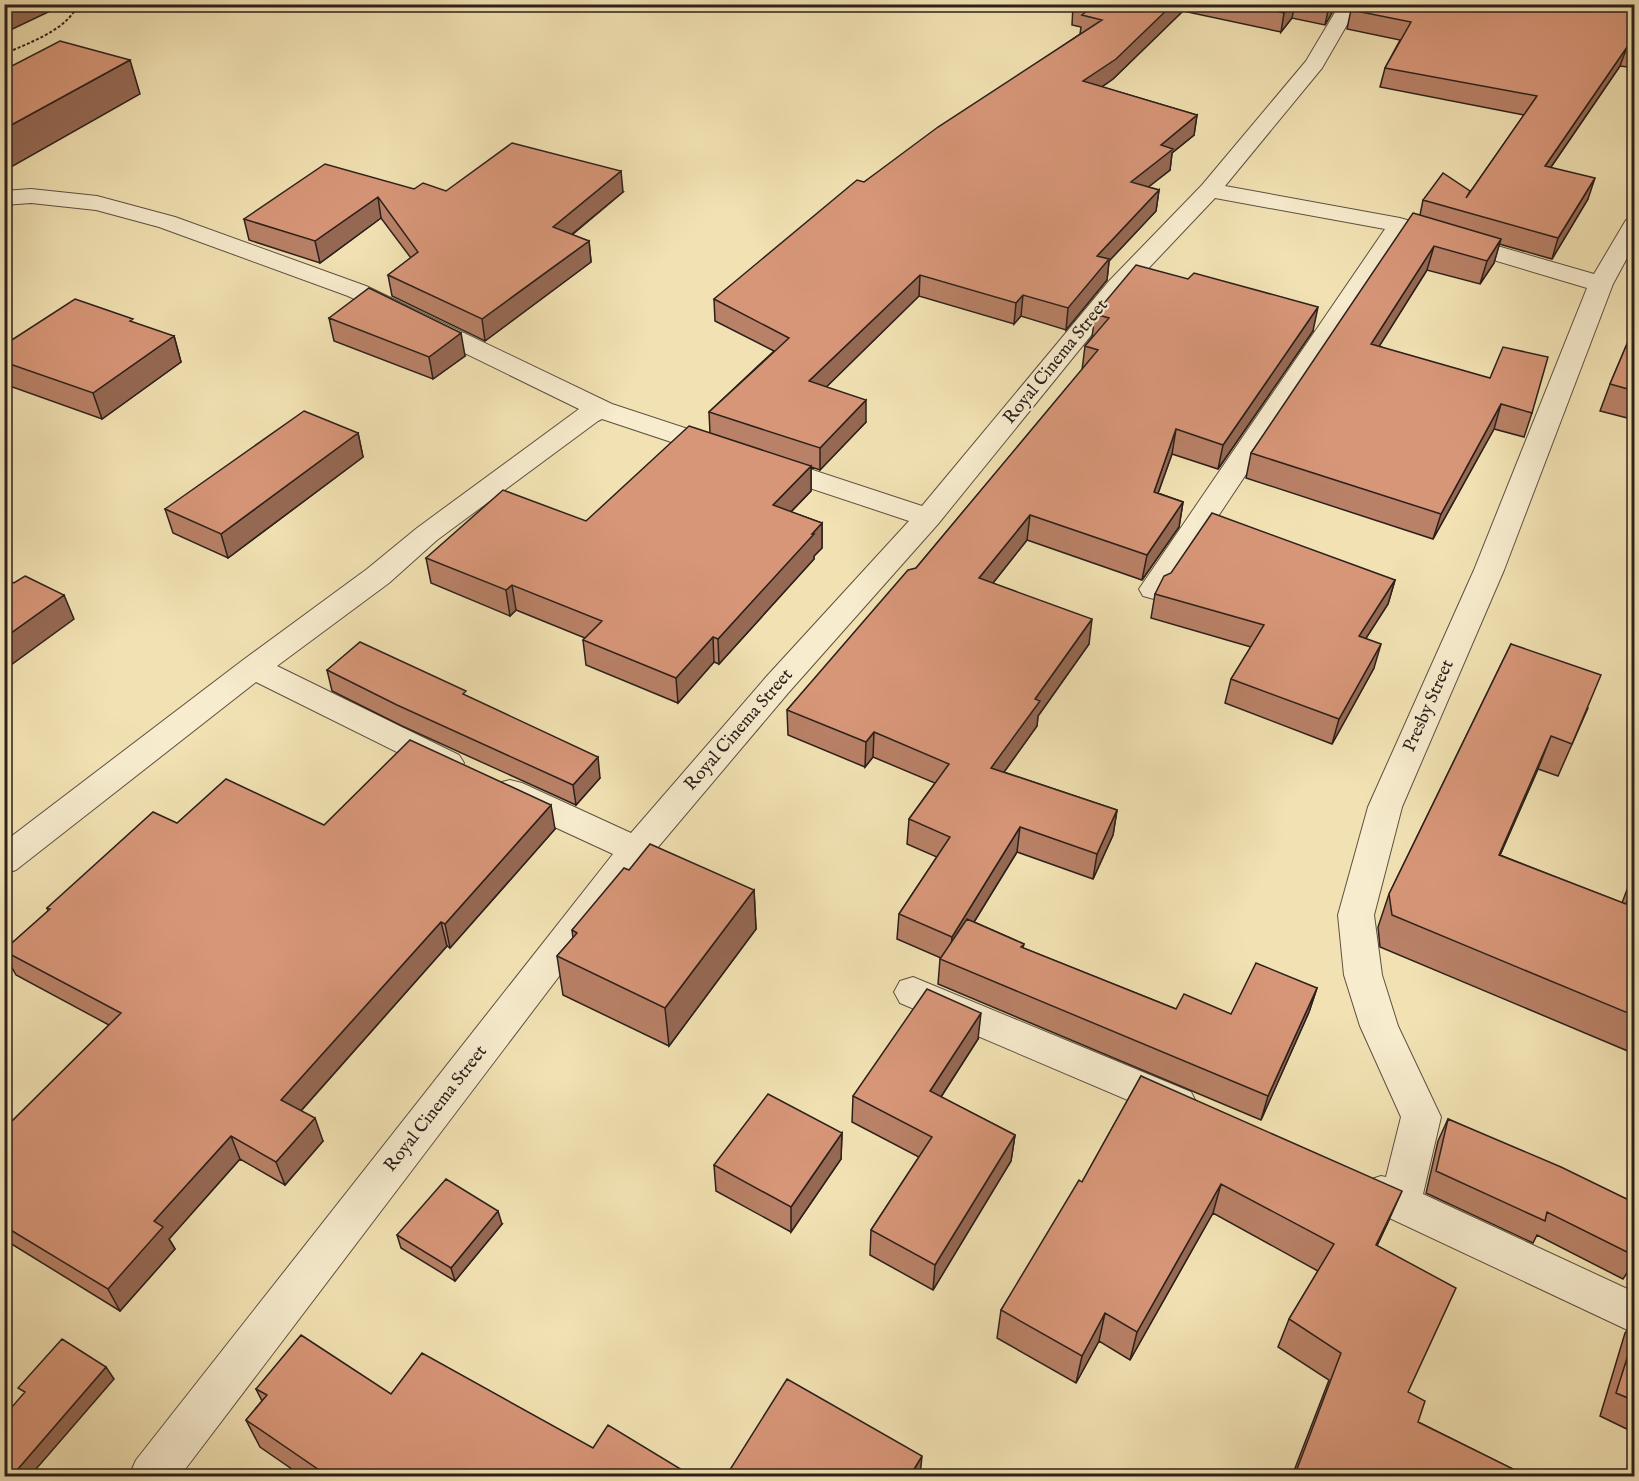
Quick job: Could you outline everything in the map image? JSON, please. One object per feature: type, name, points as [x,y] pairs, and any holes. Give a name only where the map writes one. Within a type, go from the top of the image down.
[{"type":"street","name":"Royal Cinema Street","points":[[152,1476],[636,850],[778,684],[928,518],[1118,286],[1210,190],[1316,64],[1350,4]]},
{"type":"street","points":[[1210,190],[1400,225],[1601,284]]},
{"type":"street","points":[[4,198],[31,196],[97,203],[167,222],[357,291],[602,410],[928,518]]},
{"type":"street","points":[[1154,589],[1400,225]]},
{"type":"street","name":"Presby Street","points":[[1400,1203],[1421,1117],[1379,1026],[1372,1005],[1363,975],[1356,915],[1385,807],[1489,570],[1601,284],[1635,225]]},
{"type":"street","points":[[4,861],[254,668],[378,576],[427,534],[588,415],[602,410]]},
{"type":"street","points":[[254,668],[389,736],[636,850]]},
{"type":"street","points":[[913,992],[1206,1117]]},
{"type":"street","points":[[1346,1179],[1635,1313]]},
{"type":"path","points":[[4,54],[39,37],[72,16],[78,9],[78,4]]},
{"type":"building","points":[[1075,4],[1173,4],[1116,59],[1083,81],[1197,115],[1161,145],[1173,149],[1131,182],[1159,190],[1097,256],[1109,259],[1068,308],[1023,295],[1016,303],[920,275],[809,381],[866,400],[820,448],[709,412],[789,338],[714,299],[857,180],[864,182],[938,127],[1102,20],[1082,15],[1089,9],[1073,6]]},
{"type":"building","points":[[1245,4],[1291,4],[1284,13]]},
{"type":"building","points":[[1354,4],[1635,4],[1635,48],[1627,47],[1545,166],[1595,178],[1558,238],[1423,200],[1443,173],[1470,191],[1466,198],[1537,96],[1385,68],[1411,22],[1351,10]]},
{"type":"building","points":[[60,41],[130,60],[4,129],[4,70]]},
{"type":"building","points":[[512,143],[621,171],[553,227],[589,241],[482,319],[388,275],[418,252],[378,197],[315,241],[244,219],[325,164],[414,189],[423,183],[446,191]]},
{"type":"building","points":[[1413,213],[1501,239],[1487,261],[1434,246],[1371,344],[1490,378],[1503,347],[1548,357],[1532,413],[1501,404],[1441,514],[1251,453]]},
{"type":"building","points":[[1136,265],[1188,279],[1194,273],[1318,307],[1223,445],[1176,429],[1154,492],[1183,502],[1147,555],[1030,515],[979,578],[1092,619],[1035,699],[1040,701],[991,768],[1117,810],[1097,854],[1020,827],[952,937],[899,914],[950,837],[909,819],[949,764],[874,732],[866,742],[787,710],[908,570],[916,568],[1098,350],[1085,346],[1109,318],[1095,314]]},
{"type":"building","points":[[369,288],[461,333],[429,357],[329,318]]},
{"type":"building","points":[[75,299],[174,336],[93,393],[4,362],[4,345]]},
{"type":"building","points":[[1635,325],[1635,391],[1610,384]]},
{"type":"building","points":[[304,411],[358,433],[221,534],[165,509]]},
{"type":"building","points":[[689,426],[811,466],[773,505],[822,523],[718,639],[713,637],[676,678],[583,640],[602,621],[512,585],[506,590],[426,558],[503,490],[586,521]]},
{"type":"building","points":[[1212,513],[1395,580],[1359,636],[1381,644],[1339,719],[1231,679],[1264,625],[1155,594],[1164,576],[1171,573]]},
{"type":"building","points":[[25,576],[64,595],[4,638],[4,585],[10,581],[14,583]]},
{"type":"building","points":[[360,642],[466,691],[463,694],[598,757],[573,785],[397,705],[327,670]]},
{"type":"building","points":[[1511,644],[1601,675],[1572,744],[1551,736],[1499,855],[1626,904],[1635,880],[1635,1016],[1392,915],[1389,894]]},
{"type":"building","points":[[410,740],[551,805],[445,924],[441,922],[281,1100],[315,1118],[276,1162],[231,1136],[154,1221],[163,1227],[108,1289],[4,1226],[4,1129],[121,1013],[4,950],[153,812],[177,823],[226,779],[324,825]]},
{"type":"building","points":[[650,844],[754,890],[665,1008],[557,956],[577,933],[572,930],[624,868],[629,870]]},
{"type":"building","points":[[967,919],[1024,944],[1021,947],[1176,1009],[1184,994],[1231,1014],[1256,963],[1317,988],[1268,1096],[940,959]]},
{"type":"building","points":[[927,989],[981,1013],[930,1091],[1015,1135],[935,1265],[871,1230],[932,1137],[853,1096]]},
{"type":"building","points":[[1141,1076],[1402,1191],[1376,1245],[1456,1288],[1408,1392],[1425,1401],[1418,1422],[1527,1476],[1310,1476],[1297,1469],[1341,1353],[1289,1319],[1334,1244],[1221,1184],[1137,1332],[1105,1313],[1082,1356],[1001,1310],[1079,1180],[1082,1182]]},
{"type":"building","points":[[768,1094],[842,1133],[791,1207],[714,1165]]},
{"type":"building","points":[[1448,1119],[1561,1167],[1635,1203],[1635,1256],[1547,1212],[1545,1221],[1436,1171]]},
{"type":"building","points":[[446,1179],[498,1211],[451,1268],[397,1235]]},
{"type":"building","points":[[1635,1333],[1635,1401],[1616,1393]]},
{"type":"building","points":[[301,1335],[391,1394],[422,1353],[593,1448],[608,1425],[692,1476],[328,1476],[246,1420],[267,1395],[256,1389]]},
{"type":"building","points":[[62,1339],[106,1367],[17,1470],[21,1472],[18,1476],[4,1476],[4,1416],[25,1392],[18,1388]]},
{"type":"building","points":[[787,1379],[922,1456],[910,1476],[726,1476]]}]
